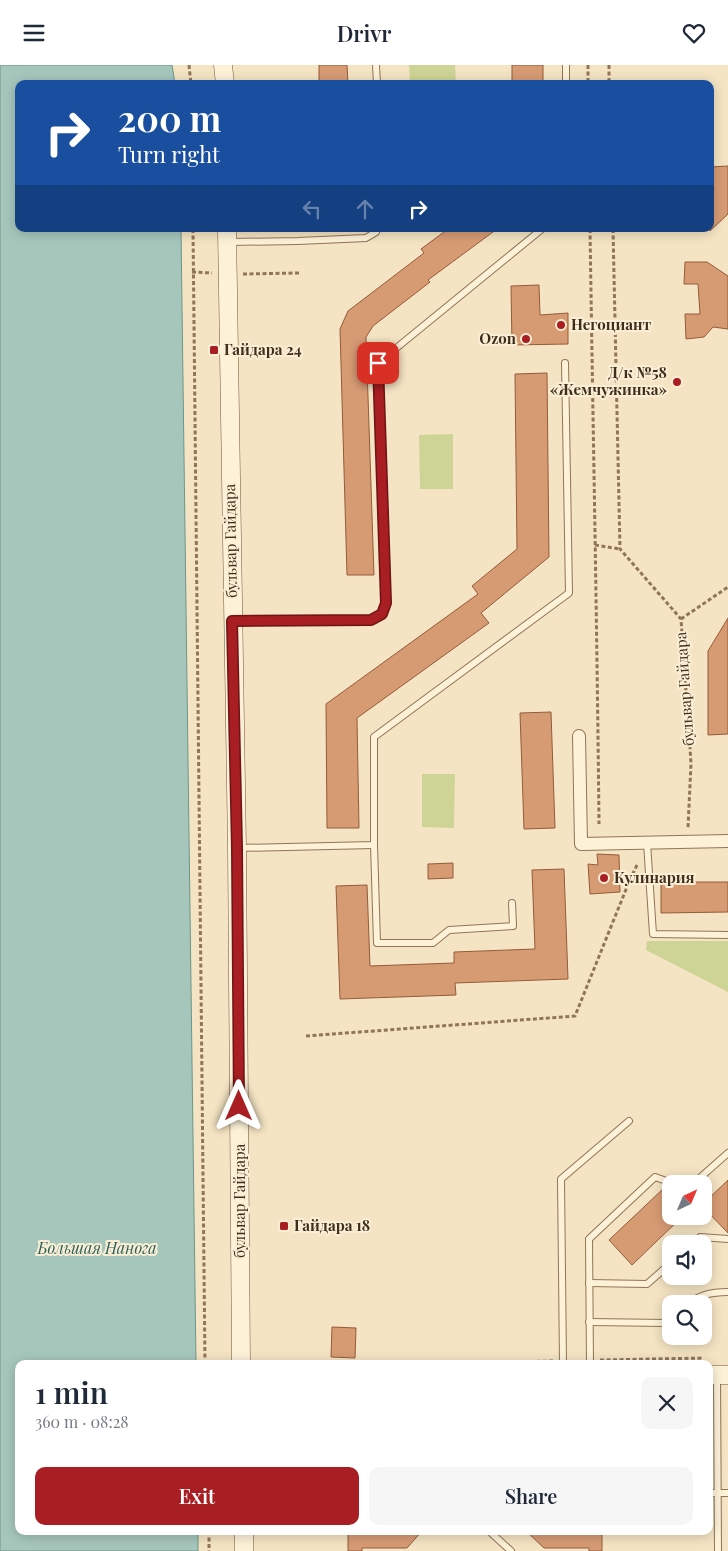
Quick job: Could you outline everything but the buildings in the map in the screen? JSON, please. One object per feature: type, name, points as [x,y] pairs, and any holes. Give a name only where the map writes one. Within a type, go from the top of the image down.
[{"type":"street","points":[[224,65],[225,80]]},
{"type":"street","name":"бульвар Гайдара","points":[[227,235],[237,848],[241,1360]]},
{"type":"street","points":[[580,736],[581,844],[728,841]]},
{"type":"street","points":[[244,1535],[244,1551]]},
{"type":"lane","points":[[376,65],[377,80]]},
{"type":"lane","points":[[566,65],[566,80]]},
{"type":"lane","points":[[227,235],[298,241],[366,238],[376,232]]},
{"type":"lane","points":[[232,621],[371,620],[382,614],[386,603],[378,363],[538,232]]},
{"type":"lane","points":[[512,903],[513,926],[449,930],[433,943],[377,943],[374,845],[374,737],[569,593],[565,363]]},
{"type":"lane","points":[[647,843],[653,934],[728,935]]},
{"type":"lane","points":[[237,848],[374,845]]},
{"type":"lane","points":[[563,1360],[561,1179],[628,1121]]},
{"type":"lane","points":[[703,1175],[728,1153]]},
{"type":"lane","points":[[590,1360],[589,1239],[655,1177],[662,1179]]},
{"type":"lane","points":[[712,1238],[728,1239]]},
{"type":"lane","points":[[590,1283],[647,1284],[662,1271]]},
{"type":"lane","points":[[706,1295],[728,1291]]},
{"type":"lane","points":[[590,1322],[662,1323]]},
{"type":"lane","points":[[718,1375],[718,1551]]},
{"type":"lane","points":[[713,1493],[728,1493]]},
{"type":"lane","points":[[493,1535],[511,1551]]},
{"type":"path","points":[[189,65],[191,80]]},
{"type":"path","points":[[588,65],[588,80]]},
{"type":"path","points":[[609,65],[610,80]]},
{"type":"path","points":[[193,232],[205,1360]]},
{"type":"path","points":[[590,232],[599,824]]},
{"type":"path","points":[[595,545],[620,549],[613,232]]},
{"type":"path","name":"бульвар Гайдара","points":[[620,549],[681,619],[690,763],[689,841]]},
{"type":"path","points":[[681,619],[728,587]]},
{"type":"path","points":[[306,1036],[575,1017],[628,882],[647,843]]},
{"type":"path","points":[[209,1535],[209,1551]]},
{"type":"green space","points":[[409,65],[455,65],[456,80],[410,80]]},
{"type":"green space","points":[[453,434],[453,489],[420,489],[419,435]]},
{"type":"green space","points":[[422,774],[455,774],[454,828],[422,827]]},
{"type":"green space","points":[[647,941],[728,941],[728,992],[646,950]]},
{"type":"water","name":"Большая Нанога","points":[[0,65],[172,65],[174,80],[15,80],[15,232],[181,232],[196,1360],[15,1360],[15,1535],[198,1535],[198,1551],[0,1551]]},
{"type":"place","name":"Негоциант","points":[[561,325]]},
{"type":"place","name":"Ozon","points":[[526,339]]},
{"type":"place","name":"Гайдара 24","points":[[214,350]]},
{"type":"place","name":"Д/к №58 «Жемчужинка»","points":[[677,382]]},
{"type":"place","name":"Кулинария","points":[[604,878]]},
{"type":"place","name":"Гайдара 18","points":[[284,1226]]},
{"type":"route","points":[[239,1106],[237,848],[232,621],[371,620],[382,614],[386,603],[378,363]]}]
